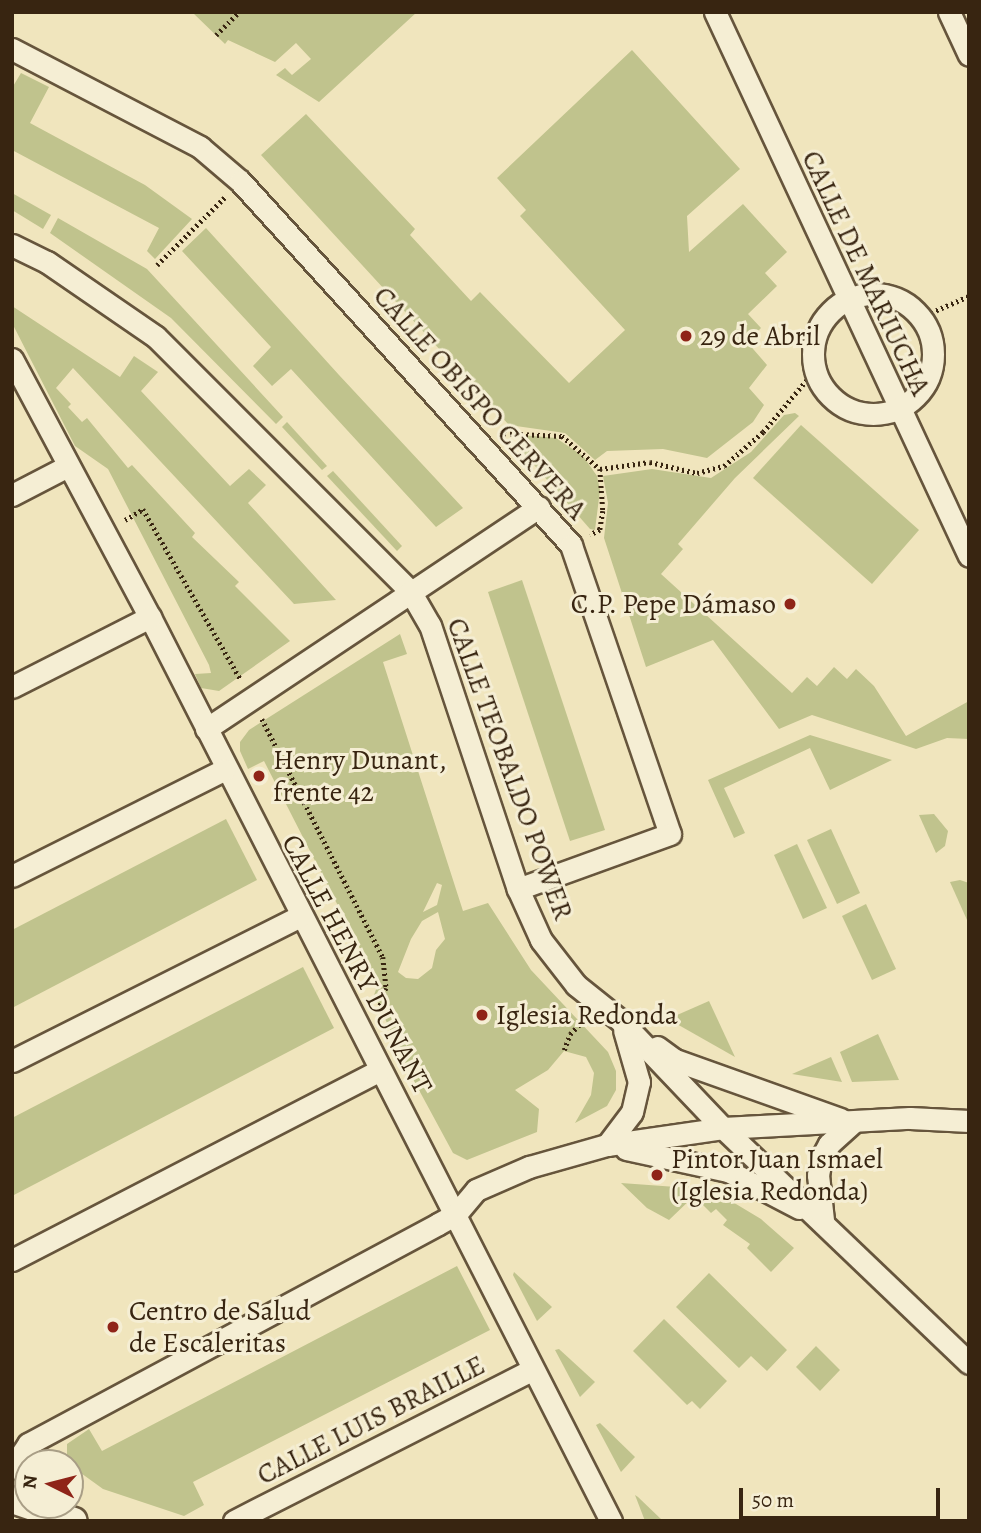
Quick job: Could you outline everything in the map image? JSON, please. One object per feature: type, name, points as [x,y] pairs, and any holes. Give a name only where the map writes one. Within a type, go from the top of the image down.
[{"type":"street","name":"CALLE DE MARIUCHA","points":[[715,12],[969,556]]},
{"type":"street","points":[[949,12],[969,55]]},
{"type":"street","name":"CALLE OBISPO CERVERA","points":[[12,49],[200,147],[240,181],[571,545],[670,834],[519,889]]},
{"type":"street","name":"CALLE TEOBALDO POWER","points":[[12,245],[47,262],[156,337],[410,591],[430,625],[519,889],[541,940],[576,985],[621,1021],[723,1128],[823,1220],[857,1258],[969,1363]]},
{"type":"street","points":[[884,294],[903,300],[921,317],[934,346],[933,366],[915,399],[899,410],[878,415],[858,413],[839,404],[824,389],[815,370],[813,349],[818,329],[830,312],[847,299],[884,294]]},
{"type":"street","name":"CALLE HENRY DUNANT","points":[[12,359],[150,617],[224,769],[456,1214],[609,1520]]},
{"type":"street","points":[[12,495],[68,466]]},
{"type":"street","points":[[206,729],[539,507]]},
{"type":"street","points":[[12,687],[150,617]]},
{"type":"street","points":[[12,876],[224,769]]},
{"type":"street","points":[[12,1061],[300,916]]},
{"type":"street","points":[[621,1021],[675,1060],[852,1123]]},
{"type":"street","points":[[607,1145],[632,1112],[639,1082],[621,1021]]},
{"type":"street","points":[[12,1260],[380,1070]]},
{"type":"street","points":[[12,1468],[28,1444],[456,1214],[475,1190],[529,1167],[607,1145],[723,1128],[910,1118],[969,1121]]},
{"type":"street","points":[[823,1220],[818,1175],[821,1159],[829,1144],[852,1123]]},
{"type":"street","points":[[607,1145],[728,1171],[823,1220]]},
{"type":"street","name":"CALLE LUIS BRAILLE","points":[[234,1521],[533,1370]]},
{"type":"street","points":[[12,1500],[74,1521]]},
{"type":"path","points":[[216,35],[239,12]]},
{"type":"path","points":[[158,265],[240,181]]},
{"type":"path","points":[[921,317],[969,296]]},
{"type":"path","points":[[600,470],[657,463],[697,473],[724,466],[763,432],[815,370]]},
{"type":"path","points":[[519,432],[562,436],[600,470],[604,501],[600,530]]},
{"type":"path","points":[[118,524],[143,509],[243,683]]},
{"type":"path","points":[[258,711],[383,957],[386,988],[374,1026]]},
{"type":"path","points":[[564,1050],[570,1034],[579,1025]]},
{"type":"green space","points":[[192,12],[417,12],[319,102],[276,75],[285,68],[292,75],[311,59],[296,43],[275,62],[228,40],[225,44]]},
{"type":"green space","points":[[632,50],[740,169],[687,216],[689,252],[743,204],[787,252],[765,273],[777,286],[748,314],[761,328],[747,342],[767,365],[749,388],[764,405],[753,422],[707,458],[663,449],[607,451],[595,460],[565,433],[509,425],[261,155],[306,114],[415,229],[410,235],[471,301],[480,292],[569,383],[625,330],[520,216],[526,210],[497,178]]},
{"type":"green space","points":[[21,73],[49,87],[30,123],[145,185],[192,219],[155,259],[147,251],[159,228],[12,150],[12,88]]},
{"type":"green space","points":[[12,193],[51,215],[43,229],[12,210]]},
{"type":"green space","points":[[58,218],[147,269],[283,417],[276,424],[171,318],[50,233]]},
{"type":"green space","points":[[206,228],[463,508],[436,527],[291,369],[272,386],[253,366],[271,347],[182,251]]},
{"type":"green space","points":[[12,306],[120,377],[134,356],[158,372],[141,391],[230,486],[249,469],[266,485],[248,503],[336,600],[294,604],[73,368],[56,388],[71,404],[68,407],[82,422],[87,418],[128,468],[132,465],[195,533],[192,537],[239,582],[235,586],[290,641],[219,691],[201,688],[195,674],[211,673],[209,665],[108,469],[75,446],[12,323]]},
{"type":"green space","points":[[795,413],[799,416],[735,478],[678,544],[683,549],[661,574],[792,693],[807,677],[817,686],[834,667],[847,679],[856,669],[874,686],[906,736],[969,701],[969,739],[947,738],[916,749],[812,715],[779,729],[713,640],[646,667],[604,538],[608,503],[603,476],[652,469],[711,478],[751,452],[784,415]]},
{"type":"green space","points":[[287,422],[327,466],[322,470],[282,427]]},
{"type":"green space","points":[[801,425],[919,530],[872,584],[753,478]]},
{"type":"green space","points":[[521,435],[556,438],[583,456],[597,476],[600,490],[595,530],[590,529],[521,450]]},
{"type":"green space","points":[[333,471],[402,546],[397,551],[327,476]]},
{"type":"green space","points":[[522,580],[605,830],[570,841],[488,592]]},
{"type":"green space","points":[[400,634],[407,654],[383,662],[463,911],[488,903],[531,970],[608,1052],[616,1071],[616,1090],[607,1106],[575,1123],[591,1095],[594,1073],[586,1057],[564,1051],[548,1070],[515,1090],[539,1109],[537,1132],[467,1160],[453,1153],[413,1079],[374,995],[378,984],[264,761],[248,769],[240,751],[240,742],[249,730]],"holes":[[[437,883],[442,885],[437,905],[423,912]],[[438,912],[445,939],[436,950],[432,968],[418,979],[406,978],[398,972],[411,939],[422,921]]]},
{"type":"green space","points":[[810,735],[892,760],[830,790],[810,748],[724,788],[745,833],[734,838],[708,780]]},
{"type":"green space","points":[[934,814],[948,831],[945,846],[936,853],[919,815]]},
{"type":"green space","points":[[226,819],[257,880],[12,1008],[12,930]]},
{"type":"green space","points":[[831,829],[860,893],[837,904],[807,840]]},
{"type":"green space","points":[[797,844],[827,908],[803,919],[774,855]]},
{"type":"green space","points":[[960,880],[969,883],[967,920],[950,882]]},
{"type":"green space","points":[[866,904],[896,969],[872,980],[842,916]]},
{"type":"green space","points":[[303,967],[334,1028],[12,1196],[12,1118]]},
{"type":"green space","points":[[709,1001],[735,1057],[668,1019]]},
{"type":"green space","points":[[878,1034],[899,1080],[852,1082],[840,1052]]},
{"type":"green space","points":[[831,1057],[842,1082],[792,1074]]},
{"type":"green space","points":[[621,1183],[690,1188],[726,1198],[761,1219],[794,1248],[771,1272],[747,1248],[750,1244],[723,1225],[727,1220],[716,1209],[711,1213],[694,1196],[669,1220],[647,1208]]},
{"type":"green space","points":[[457,1266],[490,1330],[193,1482],[204,1505],[184,1516],[103,1489],[84,1475],[84,1449],[67,1449],[67,1444],[89,1429],[102,1451]]},
{"type":"green space","points":[[514,1272],[552,1307],[537,1321],[513,1275]]},
{"type":"green space","points":[[709,1273],[787,1350],[767,1371],[751,1356],[739,1368],[676,1307]]},
{"type":"green space","points":[[664,1319],[727,1381],[700,1409],[692,1401],[687,1405],[633,1351]]},
{"type":"green space","points":[[816,1346],[840,1370],[820,1391],[796,1367]]},
{"type":"green space","points":[[559,1349],[595,1382],[580,1397],[555,1350]]},
{"type":"green space","points":[[600,1423],[635,1457],[621,1472],[596,1425]]},
{"type":"green space","points":[[635,1495],[638,1497],[663,1521],[645,1521]]},
{"type":"place","name":"29 de Abril","points":[[686,336]]},
{"type":"place","name":"C.P. Pepe Dámaso","points":[[790,604]]},
{"type":"place","name":"Henry Dunant, frente 42","points":[[259,776]]},
{"type":"place","name":"Iglesia Redonda","points":[[482,1015]]},
{"type":"place","name":"Pintor Juan Ismael (Iglesia Redonda)","points":[[657,1175]]},
{"type":"place","name":"Centro de Salud de Escaleritas","points":[[113,1327]]}]
